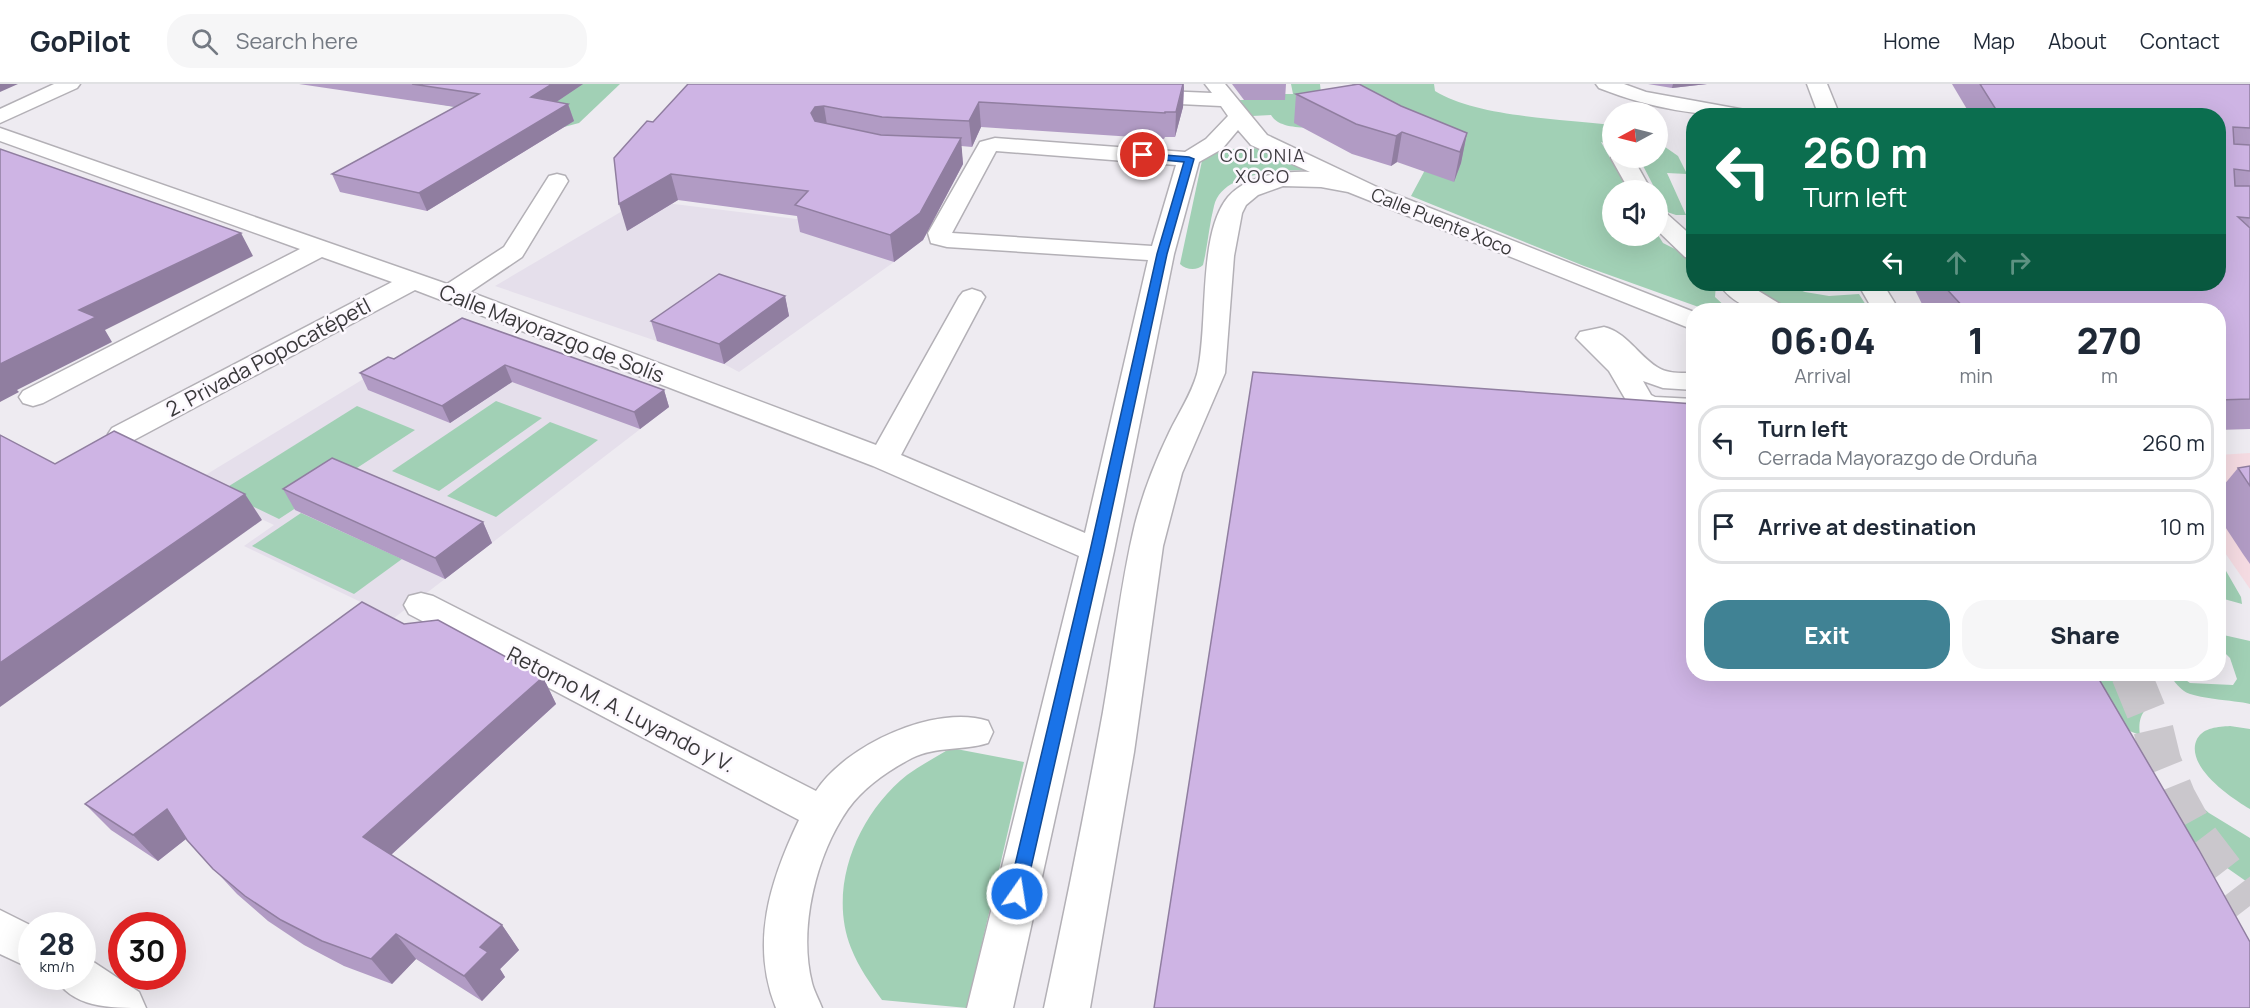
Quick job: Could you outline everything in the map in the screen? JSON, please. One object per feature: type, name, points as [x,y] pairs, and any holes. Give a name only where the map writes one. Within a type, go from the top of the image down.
[{"type":"street","points":[[0,117],[70,84]]},
{"type":"street","points":[[1606,84],[1641,97],[1701,108]]},
{"type":"street","points":[[1817,84],[1827,108]]},
{"type":"street","points":[[1122,96],[1221,92]]},
{"type":"street","name":"Calle Puente Xoco","points":[[1221,92],[1259,140],[1371,194],[1686,319]]},
{"type":"street","points":[[990,1008],[1162,254],[1201,152],[1239,117]]},
{"type":"street","name":"Calle Mayorazgo de Solís","points":[[0,134],[450,294],[884,459],[1096,551]]},
{"type":"street","points":[[1162,254],[947,240],[940,238],[940,233],[972,156],[988,147],[1005,144],[1201,152],[1259,140]]},
{"type":"street","points":[[1067,1008],[1121,715],[1151,524],[1173,457],[1206,392],[1217,329],[1223,239],[1232,207],[1244,194],[1254,189],[1290,180],[1334,181],[1371,194]]},
{"type":"street","points":[[450,294],[513,252],[557,181]]},
{"type":"street","points":[[1668,227],[1686,244]]},
{"type":"street","points":[[33,397],[321,248]]},
{"type":"street","name":"2. Privada Popocatépetl","points":[[123,434],[412,281]]},
{"type":"street","points":[[1741,291],[1759,303]]},
{"type":"street","points":[[884,459],[972,297]]},
{"type":"street","points":[[1686,382],[1662,380],[1647,373],[1604,335],[1590,338],[1620,367],[1640,401],[1651,405],[1686,407]]},
{"type":"street","name":"Retorno M. A. Luyando y V.","points":[[421,605],[822,813]]},
{"type":"street","points":[[799,1008],[794,1001],[788,975],[785,944],[787,911],[804,856],[822,813],[851,778],[891,751],[917,739],[974,732]]},
{"type":"street","points":[[0,930],[18,941]]},
{"type":"street","points":[[96,990],[123,1008]]},
{"type":"shaded area","points":[[641,200],[926,235],[894,262],[739,372],[724,364],[495,286]]},
{"type":"shaded area","points":[[449,327],[669,407],[394,618],[244,546],[274,525],[189,485]]},
{"type":"shaded area","points":[[2250,453],[2250,589],[2226,554],[2226,454]]},
{"type":"green space","points":[[466,84],[620,84],[579,123],[564,127],[433,103]]},
{"type":"green space","points":[[1291,84],[1320,84],[1321,93],[1308,128],[1283,124],[1271,115],[1252,116],[1239,100],[1279,100],[1279,94],[1293,94]]},
{"type":"green space","points":[[1352,84],[1434,84],[1435,91],[1452,100],[1496,112],[1602,124],[1602,168],[1616,168],[1622,180],[1602,180],[1602,246],[1668,246],[1686,254],[1686,291],[1715,291],[1715,297],[1721,303],[1687,303],[1584,266],[1411,196],[1425,170],[1360,97]]},
{"type":"green space","points":[[1265,148],[1316,170],[1258,174],[1230,185],[1220,194],[1214,206],[1203,265],[1195,269],[1182,266],[1180,264],[1203,156],[1232,149]]},
{"type":"green space","points":[[1668,149],[1678,156],[1686,174],[1667,173],[1686,215],[1668,212],[1668,180],[1650,180],[1644,168],[1668,168]]},
{"type":"green space","points":[[1753,291],[1802,291],[1829,296],[1859,294],[1865,303],[1767,303]]},
{"type":"green space","points":[[496,401],[542,418],[439,491],[392,471]]},
{"type":"green space","points":[[357,406],[415,430],[279,519],[221,491]]},
{"type":"green space","points":[[550,422],[598,440],[496,517],[447,496]]},
{"type":"green space","points":[[301,513],[402,559],[354,594],[252,546]]},
{"type":"green space","points":[[2226,571],[2241,597],[2242,604],[2226,600]]},
{"type":"green space","points":[[2226,636],[2250,641],[2250,704],[2189,694],[2175,681],[2233,685],[2237,679],[2230,658],[2226,654]]},
{"type":"green space","points":[[2076,681],[2124,681],[2155,703],[2146,709],[2142,716],[2140,735],[2098,719]]},
{"type":"green space","points":[[2230,726],[2250,729],[2250,809],[2221,789],[2197,760],[2195,749],[2200,735],[2212,728]]},
{"type":"green space","points":[[951,748],[1024,762],[967,1008],[882,1000],[865,975],[851,948],[845,925],[843,901],[845,877],[861,831],[874,810],[907,775]]},
{"type":"green space","points":[[2187,794],[2209,813],[2250,838],[2250,884],[2203,851],[2155,797]]},
{"type":"building","points":[[412,84],[552,84],[531,97],[568,104],[419,193],[332,174],[479,94]]},
{"type":"building","points":[[688,84],[1183,84],[1176,112],[1165,113],[979,102],[969,121],[882,117],[824,106],[815,107],[811,113],[815,121],[881,135],[961,138],[920,213],[890,235],[795,205],[808,191],[671,174],[619,204],[614,158],[647,121],[653,122]]},
{"type":"building","points":[[1359,84],[1401,106],[1467,133],[1460,152],[1402,132],[1396,136],[1356,124],[1296,94]]},
{"type":"building","points":[[1980,84],[2250,84],[2250,128],[2233,127],[2234,144],[2250,145],[2250,171],[2234,169],[2235,186],[2250,186],[2250,218],[2238,217],[2250,228],[2250,399],[2226,400],[2226,303],[1960,303],[1948,291],[2226,291],[2226,108],[1995,108]]},
{"type":"building","points":[[0,149],[241,233],[79,310],[96,317],[0,364]]},
{"type":"building","points":[[719,274],[785,296],[719,344],[651,321]]},
{"type":"building","points":[[462,318],[664,390],[634,412],[505,365],[442,406],[360,373],[388,357],[394,359]]},
{"type":"building","points":[[1253,372],[1686,403],[1686,681],[2100,681],[2250,942],[2250,1008],[1154,1008]]},
{"type":"building","points":[[114,431],[245,494],[0,663],[0,435],[55,464]]},
{"type":"building","points":[[332,458],[483,522],[435,558],[283,489]]},
{"type":"building","points":[[2250,466],[2250,486],[2238,468]]},
{"type":"building","points":[[362,602],[404,624],[438,620],[543,677],[363,837],[502,925],[480,947],[488,952],[464,976],[396,934],[371,959],[322,941],[281,920],[245,896],[213,869],[187,840],[167,809],[133,835],[85,804]]},
{"type":"tunnel","points":[[2134,681],[2153,728],[2161,761],[2176,798],[2198,838],[2250,906]]},
{"type":"district","name":"COLONIA XOCO","points":[[1263,166]]},
{"type":"route","points":[[1017,894],[1162,254],[1189,159],[1143,155]]}]
